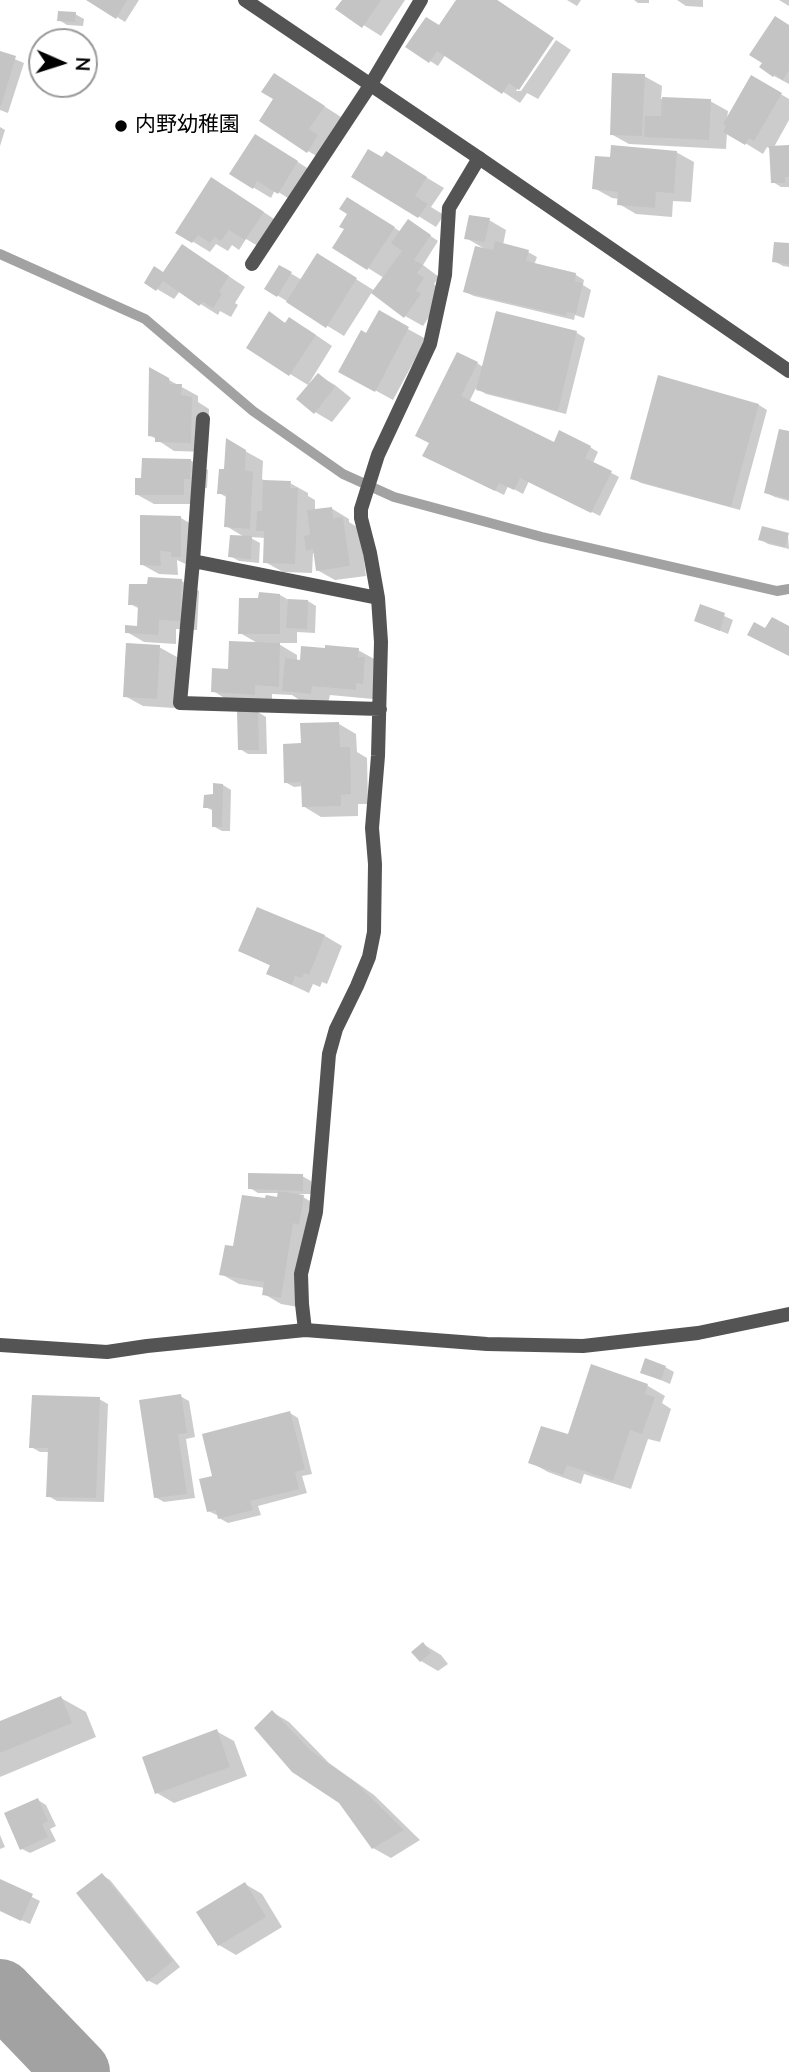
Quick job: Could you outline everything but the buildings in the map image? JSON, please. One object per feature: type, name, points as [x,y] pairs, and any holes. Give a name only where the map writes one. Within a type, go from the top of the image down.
[{"type":"street","points":[[245,0],[789,371]]},
{"type":"street","points":[[252,264],[370,84],[421,0]]},
{"type":"street","points":[[305,1330],[301,1274],[316,1212],[329,1054],[336,1029],[369,957],[374,932],[375,864],[372,828],[380,709],[381,642],[378,598],[361,509],[379,455],[430,344],[445,275],[449,208],[479,158]]},
{"type":"street","points":[[203,419],[180,703],[380,709]]},
{"type":"street","points":[[193,561],[378,598]]},
{"type":"street","points":[[0,1345],[107,1352],[305,1330],[487,1344],[583,1346],[698,1333],[789,1314]]},
{"type":"waterway","points":[[0,254],[145,319],[253,411],[343,474],[394,497],[542,537],[777,591],[789,589]]},
{"type":"waterway","points":[[0,1992],[77,2072]]},
{"type":"place","name":"内野幼稚園","points":[[121,126]]}]
